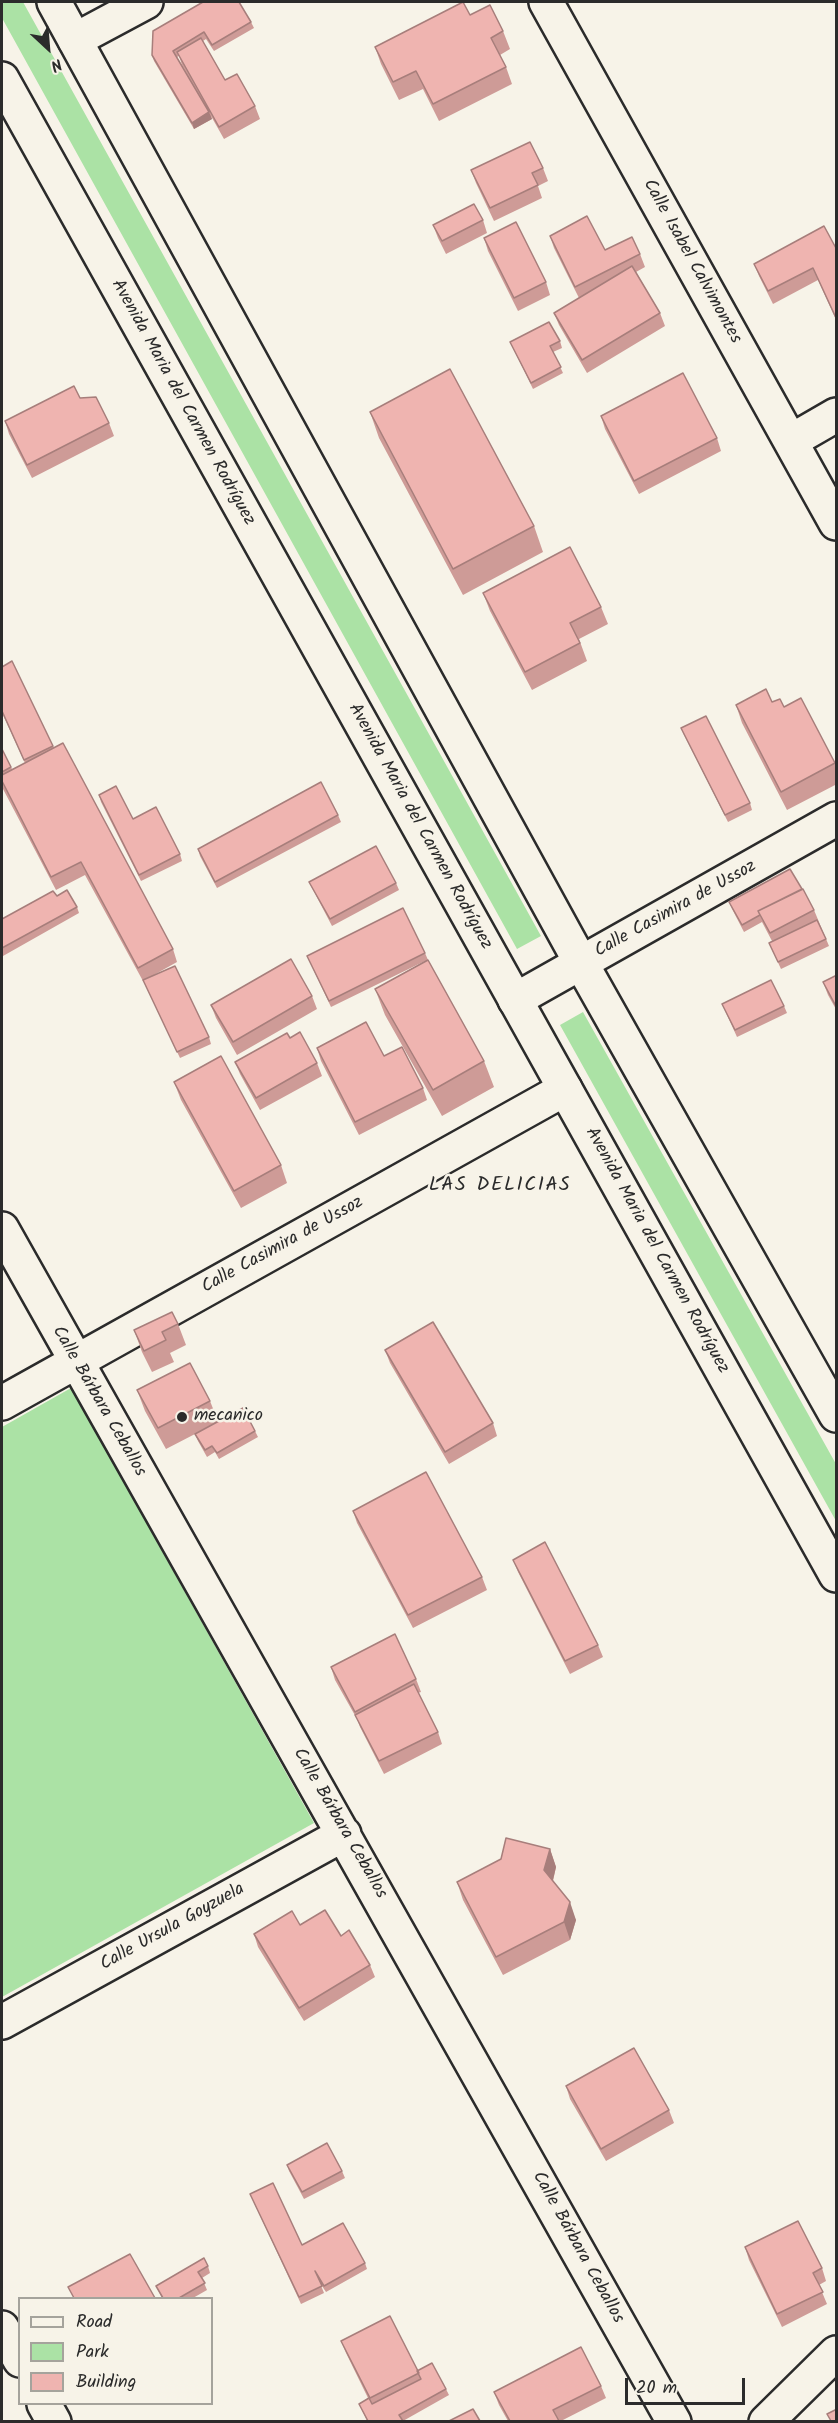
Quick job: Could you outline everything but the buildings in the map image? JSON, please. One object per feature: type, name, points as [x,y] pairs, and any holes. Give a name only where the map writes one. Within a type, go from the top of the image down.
[{"type":"street","points":[[54,2],[581,963],[837,1415]]},
{"type":"street","points":[[75,40],[146,2]]},
{"type":"street","name":"Calle Isabel Calvimontes","points":[[546,2],[837,523]]},
{"type":"street","name":"Avenida Maria del Carmen Rodríguez","points":[[2,79],[837,1575]]},
{"type":"street","points":[[791,441],[837,415]]},
{"type":"street","name":"Calle Casimira de Ussoz","points":[[515,999],[837,819]]},
{"type":"street","name":"Calle Casimira de Ussoz","points":[[2,1403],[565,1089]]},
{"type":"street","name":"Calle Bárbara Ceballos","points":[[2,1228],[75,1362],[674,2421]]},
{"type":"street","name":"Calle Ursula Goyzuela","points":[[2,2022],[344,1834]]},
{"type":"street","points":[[2,2328],[18,2356]]},
{"type":"street","points":[[766,2421],[837,2354]]},
{"type":"street","points":[[45,2405],[54,2421]]},
{"type":"green space","points":[[2,2],[23,2],[541,936],[517,949],[2,18]]},
{"type":"green space","points":[[583,1012],[836,1464],[836,1521],[560,1025]]},
{"type":"green space","points":[[71,1388],[314,1823],[2,1997],[2,1427]]},
{"type":"place","name":"mecanico","points":[[182,1417]]},
{"type":"district","name":"LAS DELICIAS","points":[[500,1187]]}]
